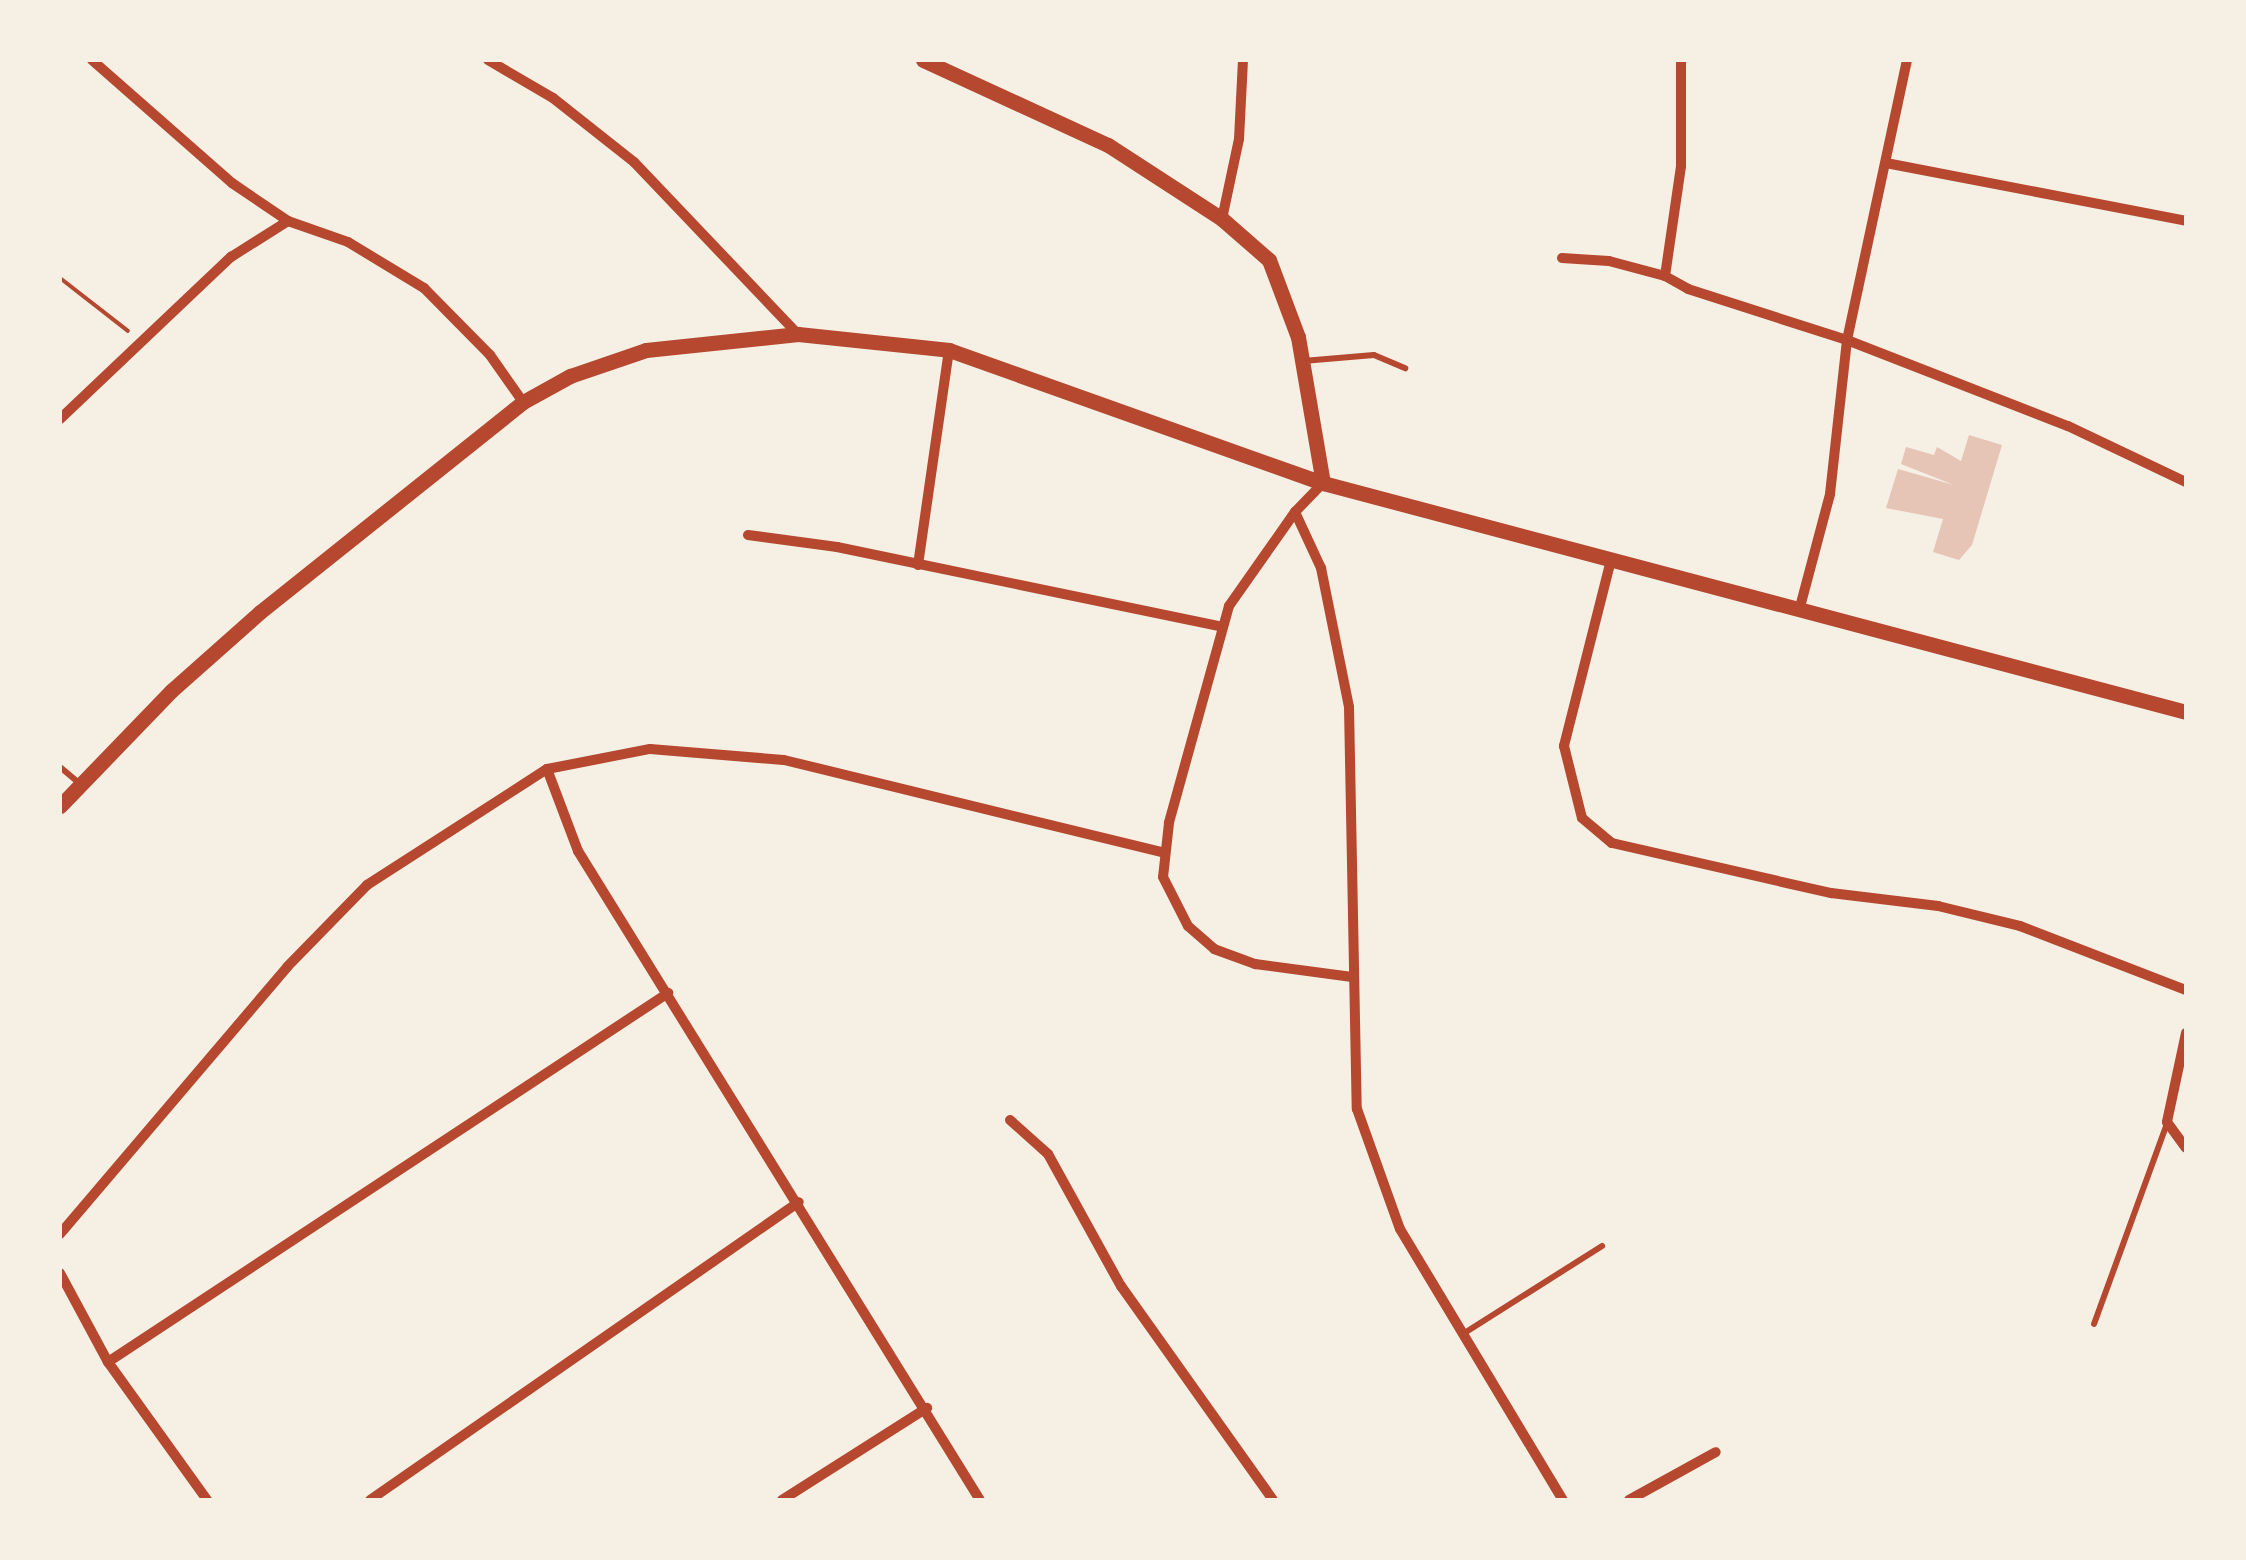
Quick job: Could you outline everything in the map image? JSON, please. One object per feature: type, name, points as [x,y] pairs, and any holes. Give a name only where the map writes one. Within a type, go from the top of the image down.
[{"type":"street","points":[[92,60],[232,183],[288,221],[348,242],[424,288],[490,355],[522,402]]},
{"type":"street","points":[[488,60],[553,98],[634,162],[798,334]]},
{"type":"street","points":[[923,60],[1084,132],[1222,218],[1269,260],[1286,296],[1302,361],[1323,483]]},
{"type":"street","points":[[1222,218],[1239,140],[1242,60]]},
{"type":"street","points":[[1665,276],[1681,166],[1680,60]]},
{"type":"street","points":[[1800,607],[1830,494],[1847,340],[1907,60]]},
{"type":"street","points":[[1886,163],[2186,221]]},
{"type":"street","points":[[60,419],[231,257],[288,221]]},
{"type":"street","points":[[1562,258],[1608,261],[1665,276],[1688,289],[1847,340],[2052,419],[2186,482]]},
{"type":"street","points":[[60,806],[171,691],[338,544],[522,402],[570,376],[646,350],[798,334],[949,350],[1323,483],[2186,712]]},
{"type":"street","points":[[918,565],[949,350]]},
{"type":"street","points":[[1323,483],[1294,512],[1236,592],[1162,852],[1172,903],[1214,949],[1255,964],[1352,977]]},
{"type":"street","points":[[1294,512],[1321,568],[1349,708],[1357,1109],[1379,1182],[1400,1230],[1466,1332],[1564,1500]]},
{"type":"street","points":[[748,535],[918,565],[1223,628]]},
{"type":"street","points":[[1611,560],[1564,746],[1582,818],[1612,843],[1830,893],[1938,906],[2020,926],[2186,990]]},
{"type":"street","points":[[60,1234],[287,967],[367,885],[548,769],[650,748],[784,760],[1162,852]]},
{"type":"street","points":[[548,769],[578,851],[799,1202],[980,1500]]},
{"type":"street","points":[[108,1362],[668,993]]},
{"type":"street","points":[[2186,1033],[2167,1122],[2186,1148]]},
{"type":"street","points":[[1010,1120],[1048,1154],[1121,1286],[1273,1500]]},
{"type":"street","points":[[370,1500],[799,1202]]},
{"type":"street","points":[[60,1273],[108,1362],[207,1500]]},
{"type":"street","points":[[782,1500],[926,1408]]},
{"type":"street","points":[[1629,1500],[1716,1452]]},
{"type":"lane","points":[[1302,361],[1374,355],[1405,368]]},
{"type":"lane","points":[[60,768],[80,784]]},
{"type":"lane","points":[[2094,1324],[2167,1122]]},
{"type":"lane","points":[[1466,1332],[1602,1246]]},
{"type":"path","points":[[60,278],[144,343]]},
{"type":"building","points":[[1969,435],[2002,445],[1972,545],[1959,560],[1933,552],[1943,519],[1886,508],[1898,469],[1954,485],[1901,464],[1906,447],[1934,455],[1937,447],[1961,461]]}]
